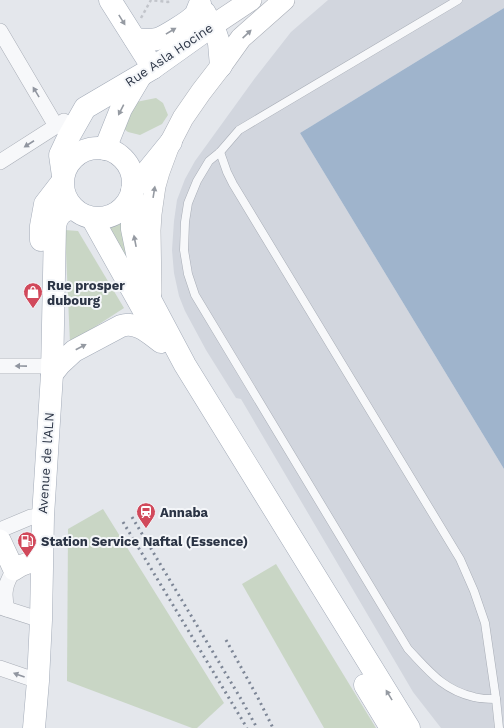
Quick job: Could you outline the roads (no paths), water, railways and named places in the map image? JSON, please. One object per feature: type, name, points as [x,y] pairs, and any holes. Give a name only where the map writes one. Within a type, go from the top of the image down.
[{"type":"main road","points":[[105,149],[121,109],[147,72],[130,32],[110,0]]},
{"type":"main road","points":[[130,32],[149,40],[159,38],[189,21],[198,10],[199,2]]},
{"type":"main road","points":[[199,2],[219,43],[221,66]]},
{"type":"main road","name":"Rue Asla Hocine","points":[[85,108],[147,72],[212,26]]},
{"type":"main road","points":[[85,108],[68,138],[62,171],[63,191],[67,201],[79,213],[85,216],[92,218],[103,218],[113,215],[122,209],[132,190],[170,142]]},
{"type":"main road","points":[[62,171],[74,157],[83,151],[94,148],[105,149],[115,153],[124,160],[130,169],[133,179],[132,229],[140,268],[151,301],[184,365],[409,728]]},
{"type":"main road","name":"Avenue de l'ALN","points":[[47,370],[41,226],[45,204],[62,171]]},
{"type":"main road","name":"Avenue de l'ALN","points":[[34,728],[41,620],[42,562],[37,517],[55,226],[61,213],[73,208]]},
{"type":"main road","points":[[92,218],[162,342],[391,728]]},
{"type":"main road","points":[[47,370],[60,364],[74,351],[126,324],[136,325],[162,342]]},
{"type":"street","name":"Rue Asla Hocine","points":[[212,26],[251,0]]},
{"type":"street","points":[[151,301],[151,214],[155,186],[170,142],[201,92],[241,38],[284,0]]},
{"type":"street","points":[[0,31],[56,126]]},
{"type":"street","name":"Rue Asla Hocine","points":[[0,162],[85,108]]},
{"type":"street","points":[[0,366],[47,370]]},
{"type":"street","points":[[0,530],[37,517]]},
{"type":"street","points":[[0,540],[14,570]]},
{"type":"street","points":[[41,620],[3,608],[3,587],[14,570],[21,565],[42,562]]},
{"type":"street","points":[[0,668],[38,682]]},
{"type":"lane","points":[[458,0],[239,130],[220,152],[209,161],[197,181],[188,203],[185,222],[184,250],[188,274],[194,295],[408,649],[437,679],[455,691],[475,697],[496,699]]},
{"type":"lane","points":[[220,152],[233,184],[460,559],[474,590],[485,623],[499,728]]},
{"type":"water","points":[[504,8],[504,469],[300,133]]},
{"type":"railway","points":[[132,517],[257,728]]},
{"type":"railway","points":[[123,522],[247,728]]},
{"type":"railway","points":[[226,640],[273,728]]},
{"type":"place","name":"Rue prosper dubourg","points":[[33,309]]},
{"type":"place","name":"Annaba","points":[[146,529]]},
{"type":"place","name":"Station Service Naftal (Essence)","points":[[27,558]]}]
